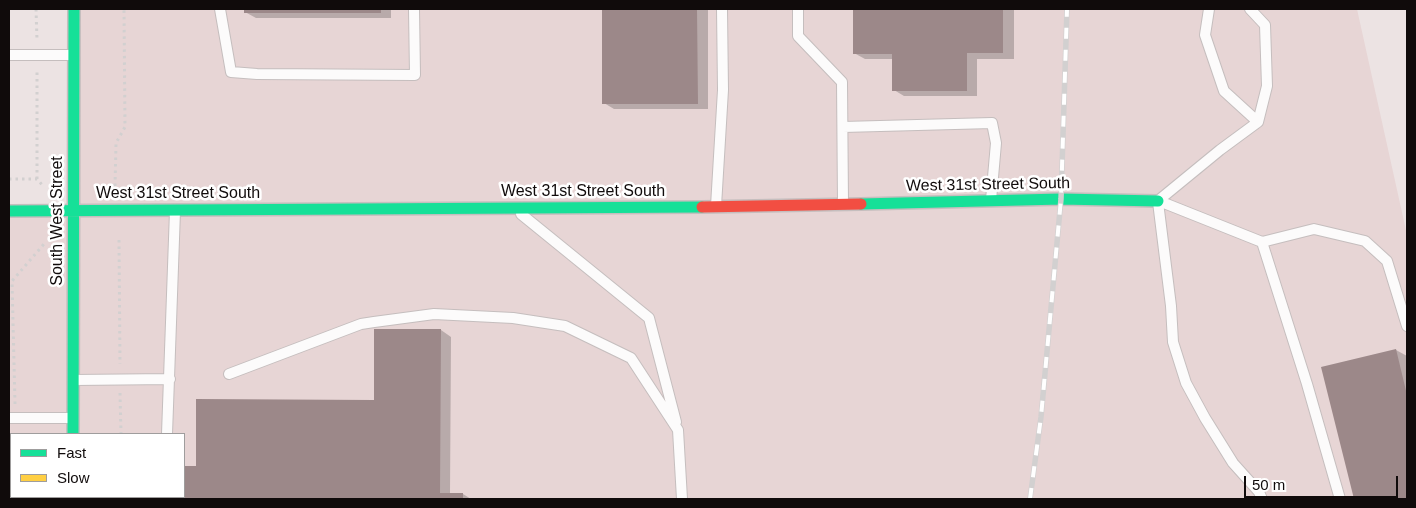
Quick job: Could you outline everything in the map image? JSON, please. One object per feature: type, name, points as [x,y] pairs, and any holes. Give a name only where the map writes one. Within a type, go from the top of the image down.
[{"type":"street","name":"South West Street","points":[[73,433],[74,9]]},
{"type":"street","name":"West 31st Street South","points":[[9,211],[716,207],[991,201],[1158,201]]},
{"type":"lane","points":[[220,9],[231,72],[257,74],[415,75],[414,9]]},
{"type":"lane","points":[[716,207],[723,90],[722,9]]},
{"type":"lane","points":[[798,9],[798,36],[842,82],[844,204]]},
{"type":"lane","points":[[1209,9],[1205,35],[1224,91],[1258,122]]},
{"type":"lane","points":[[1158,201],[1220,150],[1258,122],[1267,86],[1265,25],[1250,9]]},
{"type":"lane","points":[[9,55],[74,54]]},
{"type":"lane","points":[[843,127],[992,123],[996,144],[991,201]]},
{"type":"lane","points":[[1158,201],[1262,242],[1314,229],[1365,241],[1387,261],[1407,326]]},
{"type":"lane","points":[[1158,201],[1171,306],[1173,342],[1186,383],[1233,463],[1259,492],[1262,499]]},
{"type":"lane","points":[[515,208],[649,318],[678,430],[682,499]]},
{"type":"lane","points":[[167,433],[175,210]]},
{"type":"lane","points":[[1262,242],[1307,384],[1340,499]]},
{"type":"lane","points":[[229,374],[361,324],[434,314],[513,318],[566,326],[631,358],[678,430]]},
{"type":"lane","points":[[73,380],[170,379]]},
{"type":"lane","points":[[12,418],[73,418]]},
{"type":"path","points":[[36,9],[37,178],[46,190]]},
{"type":"path","points":[[114,186],[116,144],[125,127],[124,9]]},
{"type":"path","points":[[9,179],[37,178]]},
{"type":"path","points":[[119,240],[121,433]]},
{"type":"path","points":[[12,418],[10,281],[44,244]]},
{"type":"shaded area","points":[[71,9],[1357,9],[1407,235],[1407,499],[9,499],[9,214],[70,211]]},
{"type":"building","points":[[244,9],[381,9],[381,13],[244,13]]},
{"type":"building","points":[[602,9],[697,9],[698,104],[602,104]]},
{"type":"building","points":[[853,9],[1003,9],[1003,53],[967,53],[967,91],[892,91],[892,54],[853,54]]},
{"type":"building","points":[[374,329],[441,329],[440,493],[463,493],[463,499],[178,499],[185,498],[185,466],[196,466],[196,399],[374,400]]},
{"type":"building","points":[[1396,349],[1407,395],[1407,498],[1354,499],[1321,367]]},
{"type":"railway","points":[[1030,499],[1041,417],[1061,199],[1067,9]]},
{"type":"traffic: fast","points":[[73,433],[74,9]]},
{"type":"traffic: fast","points":[[861,204],[1061,199],[1158,201]]},
{"type":"traffic: fast","points":[[9,211],[702,207]]},
{"type":"traffic: jam","points":[[702,207],[861,204]]}]
